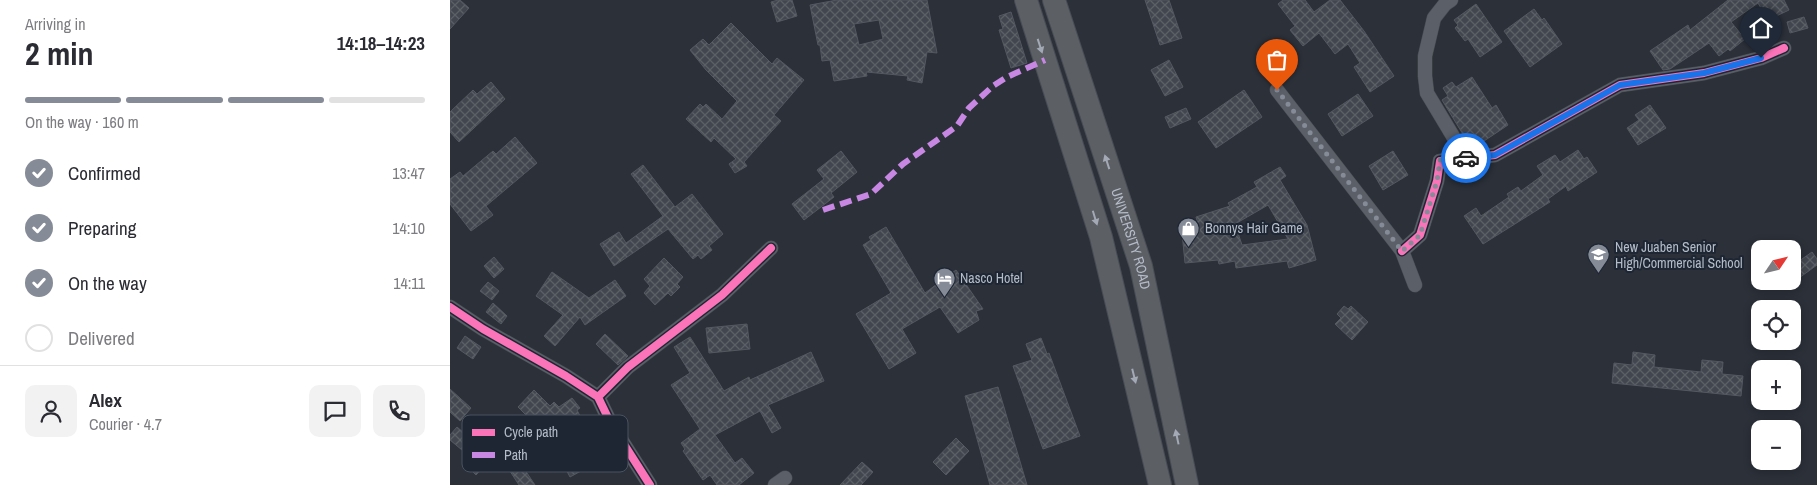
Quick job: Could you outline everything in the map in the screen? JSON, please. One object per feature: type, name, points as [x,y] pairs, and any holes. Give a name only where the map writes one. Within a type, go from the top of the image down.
[{"type":"highway","name":"UNIVERSITY ROAD","points":[[1026,0],[1101,238],[1160,485]]},
{"type":"highway","name":"UNIVERSITY ROAD","points":[[1054,0],[1141,266],[1187,485]]},
{"type":"street","points":[[1451,0],[1434,18],[1425,56],[1424,76],[1426,94],[1466,158]]},
{"type":"street","points":[[1402,251],[1420,235],[1437,181],[1440,160],[1495,155],[1620,85],[1704,73],[1761,58],[1784,48]]},
{"type":"street","points":[[1277,90],[1402,251],[1415,285]]},
{"type":"street","points":[[598,397],[628,368],[722,295],[771,248]]},
{"type":"street","points":[[450,307],[483,329],[566,376],[598,397],[607,415]]},
{"type":"street","points":[[628,451],[650,485]]},
{"type":"building","points":[[450,0],[460,0],[469,8],[450,29]]},
{"type":"building","points":[[792,0],[797,16],[777,22],[771,2]]},
{"type":"building","points":[[837,0],[927,0],[937,53],[927,52],[922,83],[907,80],[908,76],[866,72],[867,76],[834,81],[830,60],[822,61],[810,5]],"holes":[[[879,20],[883,39],[859,45],[854,24]]]},
{"type":"building","points":[[1145,0],[1169,0],[1182,38],[1160,45]]},
{"type":"building","points":[[1283,0],[1305,0],[1314,12],[1330,0],[1340,0],[1364,31],[1394,76],[1370,92],[1354,67],[1360,63],[1348,44],[1335,54],[1319,33],[1303,46],[1290,30],[1295,26],[1278,4]]},
{"type":"building","points":[[1728,0],[1784,0],[1789,10],[1768,20],[1758,3],[1731,22],[1745,39],[1730,51],[1728,49],[1719,56],[1709,43],[1670,69],[1663,70],[1650,51],[1688,25],[1690,30]]},
{"type":"building","points":[[1476,4],[1502,42],[1480,57],[1468,39],[1465,41],[1455,28],[1458,25],[1454,20]]},
{"type":"building","points":[[1534,9],[1542,20],[1544,18],[1562,44],[1530,67],[1504,31]]},
{"type":"building","points":[[1011,12],[1027,63],[1011,68],[999,30],[1003,29],[999,16]]},
{"type":"building","points":[[1804,17],[1808,28],[1790,33],[1787,22]]},
{"type":"building","points":[[731,23],[772,64],[777,58],[804,80],[774,115],[781,121],[744,162],[747,166],[735,173],[729,164],[736,159],[714,138],[711,142],[686,119],[700,104],[703,107],[706,104],[722,119],[737,101],[706,70],[690,50],[703,39],[709,45]]},
{"type":"building","points":[[1169,60],[1183,87],[1165,96],[1151,70]]},
{"type":"building","points":[[1472,77],[1492,108],[1496,105],[1508,125],[1472,149],[1442,100],[1448,96],[1443,88],[1452,82],[1456,87]]},
{"type":"building","points":[[491,82],[505,99],[459,142],[450,132],[450,112],[473,90],[477,94]]},
{"type":"building","points":[[1244,90],[1262,117],[1216,148],[1198,122]]},
{"type":"building","points":[[1358,94],[1373,116],[1342,136],[1328,114]]},
{"type":"building","points":[[1650,105],[1666,128],[1638,145],[1627,128],[1639,120],[1635,115]]},
{"type":"building","points":[[1186,108],[1191,119],[1170,128],[1165,117]]},
{"type":"building","points":[[515,137],[537,163],[486,206],[493,215],[471,231],[450,204],[450,179],[460,172],[463,176],[493,151],[496,154]]},
{"type":"building","points":[[1578,150],[1584,159],[1587,157],[1597,172],[1568,191],[1566,186],[1548,199],[1550,202],[1483,244],[1464,216],[1476,208],[1481,216],[1509,197],[1507,194],[1518,187],[1521,191],[1543,175],[1537,166],[1555,155],[1560,162]]},
{"type":"building","points":[[841,151],[857,172],[831,193],[834,197],[804,220],[792,204],[824,179],[817,170]]},
{"type":"building","points":[[1393,151],[1408,175],[1383,190],[1369,166]]},
{"type":"building","points":[[643,165],[675,207],[692,194],[723,234],[709,246],[712,250],[701,259],[698,255],[693,259],[668,229],[614,266],[600,244],[619,232],[626,243],[663,216],[631,174]]},
{"type":"building","points":[[1280,167],[1286,176],[1280,180],[1307,225],[1316,260],[1289,268],[1287,261],[1236,268],[1235,261],[1219,264],[1218,260],[1185,263],[1182,233],[1200,231],[1196,217],[1230,206],[1228,203],[1257,187],[1254,182]],"holes":[[[1268,205],[1288,239],[1242,245],[1235,224]]]},
{"type":"building","points":[[886,227],[925,293],[956,270],[983,309],[976,311],[979,320],[958,333],[940,307],[902,329],[916,353],[889,369],[856,314],[891,293],[863,245],[871,240],[869,237]]},
{"type":"building","points":[[1812,252],[1817,259],[1817,265],[1801,277],[1801,260]]},
{"type":"building","points":[[494,257],[504,269],[494,278],[484,266]]},
{"type":"building","points":[[664,258],[683,277],[677,284],[680,287],[671,296],[668,293],[655,305],[644,293],[650,286],[644,279]]},
{"type":"building","points":[[552,272],[589,298],[615,280],[626,296],[585,325],[580,317],[555,346],[544,336],[563,315],[536,296]]},
{"type":"building","points":[[488,282],[499,291],[492,300],[480,291]]},
{"type":"building","points":[[493,303],[507,316],[501,324],[486,312]]},
{"type":"building","points":[[1344,306],[1348,309],[1351,306],[1368,322],[1352,340],[1335,324],[1341,318],[1337,314]]},
{"type":"building","points":[[747,324],[750,349],[709,353],[706,328]]},
{"type":"building","points":[[605,334],[628,356],[618,365],[596,344]]},
{"type":"building","points":[[465,336],[481,347],[473,359],[457,348]]},
{"type":"building","points":[[690,337],[724,391],[749,377],[750,380],[811,352],[824,381],[768,405],[781,428],[772,433],[760,411],[715,435],[735,463],[742,458],[754,473],[739,485],[717,485],[710,475],[703,480],[683,451],[685,449],[681,443],[700,429],[671,385],[690,373],[674,347]]},
{"type":"building","points":[[1041,338],[1047,354],[1049,353],[1080,436],[1043,449],[1013,366],[1032,360],[1026,344]]},
{"type":"building","points":[[1633,352],[1655,355],[1654,367],[1701,372],[1702,360],[1723,362],[1722,374],[1743,376],[1741,396],[1612,383],[1614,363],[1632,365]]},
{"type":"building","points":[[998,387],[1027,485],[990,485],[965,396]]},
{"type":"building","points":[[450,389],[471,408],[465,415],[462,415],[460,421],[450,412]]},
{"type":"building","points":[[534,390],[550,406],[554,402],[559,407],[572,398],[580,408],[577,410],[580,415],[526,415],[518,407]]},
{"type":"building","points":[[457,427],[462,431],[462,450],[450,440],[450,435]]},
{"type":"building","points":[[956,438],[969,451],[946,475],[933,462]]},
{"type":"building","points":[[862,462],[873,472],[861,485],[840,485]]},
{"type":"building","points":[[511,472],[526,472],[535,485],[519,485]]},
{"type":"building","points":[[567,472],[579,472],[570,477]]},
{"type":"marked path","points":[[823,210],[871,194],[903,164],[957,126],[969,108],[993,86],[1007,77],[1045,60]]},
{"type":"cycle path","points":[[1402,251],[1420,235],[1437,181],[1440,161],[1495,155],[1620,85],[1704,73],[1761,58],[1784,48]]},
{"type":"cycle path","points":[[598,397],[628,367],[722,295],[771,248]]},
{"type":"cycle path","points":[[450,307],[483,329],[566,376],[598,397],[607,415]]},
{"type":"cycle path","points":[[628,451],[650,485]]},
{"type":"way so far","points":[[1277,90],[1402,251],[1420,235],[1437,181],[1440,160],[1466,158]]},
{"type":"place","name":"Bonnys Hair Game","points":[[1189,247]]},
{"type":"place","name":"New Juaben Senior High/Commercial School","points":[[1599,274]]},
{"type":"place","name":"Nasco Hotel","points":[[944,297]]},
{"type":"route","points":[[1466,158],[1495,155],[1620,85],[1704,73],[1761,58]]}]
